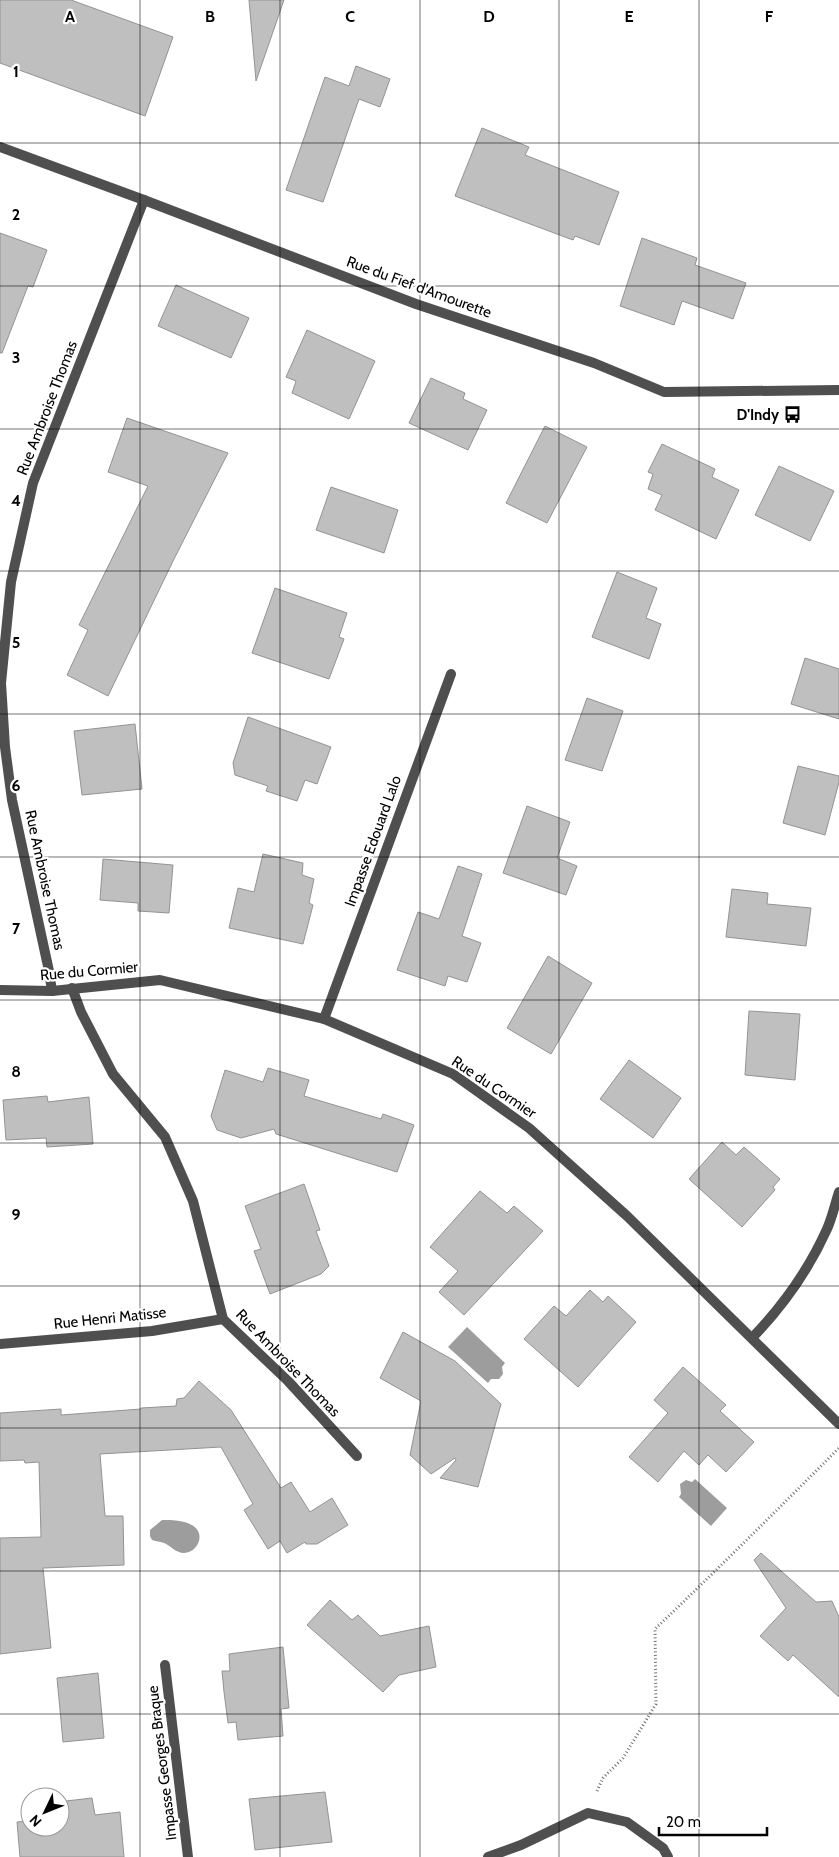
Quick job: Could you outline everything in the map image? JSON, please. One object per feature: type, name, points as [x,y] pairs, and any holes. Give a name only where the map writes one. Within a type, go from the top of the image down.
[{"type":"street","name":"Rue du Fief d'Amourette","points":[[0,147],[416,304],[594,363],[664,392],[839,390]]},
{"type":"street","name":"Rue Ambroise Thomas","points":[[52,991],[12,800],[5,747],[1,683],[11,582],[33,483],[144,200]]},
{"type":"street","name":"Impasse Edouard Lalo","points":[[324,1019],[451,674]]},
{"type":"street","name":"Rue du Cormier","points":[[0,990],[52,991],[160,980],[324,1019],[453,1074],[529,1128],[628,1216],[839,1424]]},
{"type":"street","name":"Rue Ambroise Thomas","points":[[72,988],[81,1012],[114,1074],[165,1137],[193,1201],[223,1319],[288,1381],[357,1456]]},
{"type":"street","points":[[752,1338],[766,1323],[809,1266],[828,1227],[839,1192]]},
{"type":"street","points":[[828,1227],[839,1231]]},
{"type":"street","name":"Rue Henri Matisse","points":[[0,1344],[152,1331],[223,1319]]},
{"type":"street","name":"Impasse Georges Braque","points":[[165,1665],[188,1857]]},
{"type":"street","points":[[488,1857],[521,1846],[588,1813],[627,1822],[663,1848],[668,1857]]},
{"type":"path","points":[[588,1813],[603,1778],[623,1758],[656,1704],[655,1629],[839,1448]]},
{"type":"shaded area","points":[[467,1327],[505,1363],[502,1367],[503,1374],[499,1379],[491,1379],[488,1383],[448,1347]]},
{"type":"shaded area","points":[[695,1479],[727,1508],[711,1526],[679,1497],[681,1494],[680,1484],[686,1480],[692,1482]]},
{"type":"shaded area","points":[[162,1520],[182,1521],[195,1527],[198,1531],[199,1542],[195,1548],[192,1551],[181,1553],[164,1543],[152,1540],[150,1530]]},
{"type":"building","points":[[0,0],[71,0],[173,37],[145,116],[0,63]]},
{"type":"building","points":[[249,0],[284,0],[256,81]]},
{"type":"building","points":[[356,66],[390,79],[380,107],[359,99],[323,202],[286,190],[325,77],[349,86]]},
{"type":"building","points":[[482,128],[529,147],[525,155],[619,192],[599,245],[575,236],[573,240],[455,196]]},
{"type":"building","points":[[0,233],[47,250],[33,287],[28,286],[2,353],[0,353]]},
{"type":"building","points":[[642,238],[697,258],[695,265],[746,283],[733,319],[682,301],[674,325],[620,306]]},
{"type":"building","points":[[176,285],[249,318],[231,358],[158,326]]},
{"type":"building","points":[[307,330],[375,361],[349,419],[292,393],[296,381],[286,377]]},
{"type":"building","points":[[431,378],[465,393],[463,399],[487,410],[468,450],[409,423]]},
{"type":"building","points":[[127,418],[228,453],[108,696],[67,675],[88,630],[79,625],[148,486],[108,472]]},
{"type":"building","points":[[545,426],[587,447],[547,523],[506,503]]},
{"type":"building","points":[[662,444],[715,469],[712,477],[739,490],[716,539],[655,510],[662,495],[648,489],[653,474],[648,472]]},
{"type":"building","points":[[779,466],[834,491],[810,541],[755,515]]},
{"type":"building","points":[[331,487],[398,510],[384,553],[316,530]]},
{"type":"building","points":[[617,572],[657,588],[646,618],[661,624],[649,659],[592,637]]},
{"type":"building","points":[[275,588],[347,613],[339,637],[344,639],[329,679],[252,653]]},
{"type":"building","points":[[805,658],[839,669],[839,719],[791,704]]},
{"type":"building","points":[[587,698],[623,711],[602,771],[565,760]]},
{"type":"building","points":[[248,717],[331,747],[317,784],[305,780],[297,801],[266,791],[268,786],[235,775],[233,763]]},
{"type":"building","points":[[135,724],[142,789],[82,795],[74,731]]},
{"type":"building","points":[[798,766],[839,776],[825,835],[783,823]]},
{"type":"building","points":[[527,806],[570,822],[557,858],[577,866],[566,895],[503,873]]},
{"type":"building","points":[[263,854],[303,863],[302,875],[314,879],[309,903],[313,905],[303,944],[229,928],[238,888],[254,892]]},
{"type":"building","points":[[103,859],[173,865],[169,913],[138,911],[138,903],[100,900]]},
{"type":"building","points":[[458,866],[482,874],[462,936],[481,943],[467,982],[448,976],[445,986],[397,970],[418,912],[439,919]]},
{"type":"building","points":[[732,889],[768,893],[767,904],[811,908],[806,946],[726,937]]},
{"type":"building","points":[[548,956],[592,983],[551,1054],[507,1028]]},
{"type":"building","points":[[749,1011],[800,1014],[795,1080],[745,1075]]},
{"type":"building","points":[[629,1060],[681,1098],[653,1138],[600,1099]]},
{"type":"building","points":[[268,1068],[309,1080],[304,1096],[381,1119],[383,1114],[414,1125],[397,1172],[276,1134],[274,1129],[241,1138],[217,1130],[211,1116],[225,1070],[263,1082]]},
{"type":"building","points":[[47,1096],[48,1102],[89,1097],[93,1144],[47,1147],[46,1138],[6,1140],[3,1100]]},
{"type":"building","points":[[722,1142],[736,1155],[744,1147],[780,1179],[773,1187],[775,1190],[742,1227],[689,1179]]},
{"type":"building","points":[[304,1184],[320,1230],[316,1231],[329,1266],[321,1274],[270,1294],[254,1251],[261,1249],[245,1206]]},
{"type":"building","points":[[480,1191],[507,1213],[514,1206],[543,1231],[464,1315],[439,1292],[458,1271],[430,1247]]},
{"type":"building","points":[[590,1290],[603,1302],[608,1296],[636,1322],[578,1387],[524,1339],[554,1306],[566,1316]]},
{"type":"building","points":[[403,1332],[455,1361],[501,1404],[478,1487],[440,1478],[456,1460],[455,1458],[431,1474],[410,1455],[421,1401],[380,1378]]},
{"type":"building","points":[[683,1367],[726,1405],[720,1411],[754,1442],[726,1472],[708,1455],[699,1465],[684,1451],[658,1482],[629,1457],[668,1413],[654,1400]]},
{"type":"building","points":[[199,1381],[231,1410],[281,1488],[291,1482],[310,1512],[332,1498],[348,1525],[317,1544],[306,1544],[305,1542],[287,1553],[280,1541],[268,1549],[244,1510],[253,1504],[221,1447],[100,1454],[105,1516],[123,1516],[124,1565],[43,1568],[51,1648],[0,1654],[0,1538],[41,1537],[39,1462],[25,1463],[24,1460],[0,1461],[0,1413],[61,1409],[61,1415],[176,1406],[177,1399],[184,1398]]},
{"type":"building","points":[[761,1553],[816,1602],[832,1601],[839,1617],[839,1697],[793,1655],[788,1661],[760,1636],[786,1608],[754,1560]]},
{"type":"building","points":[[330,1600],[352,1620],[358,1615],[380,1636],[429,1626],[436,1667],[399,1675],[383,1692],[307,1625]]},
{"type":"building","points":[[283,1647],[289,1708],[281,1709],[283,1736],[238,1740],[236,1722],[228,1723],[224,1692],[222,1671],[230,1671],[229,1654]]},
{"type":"building","points":[[98,1673],[104,1738],[63,1742],[57,1678]]},
{"type":"building","points":[[325,1792],[332,1842],[255,1850],[249,1799]]},
{"type":"building","points":[[92,1798],[95,1815],[120,1812],[124,1857],[20,1857],[17,1822],[20,1822],[20,1837],[70,1837],[70,1801]]},
{"type":"place","name":"D'Indy","points":[[793,415]]}]
